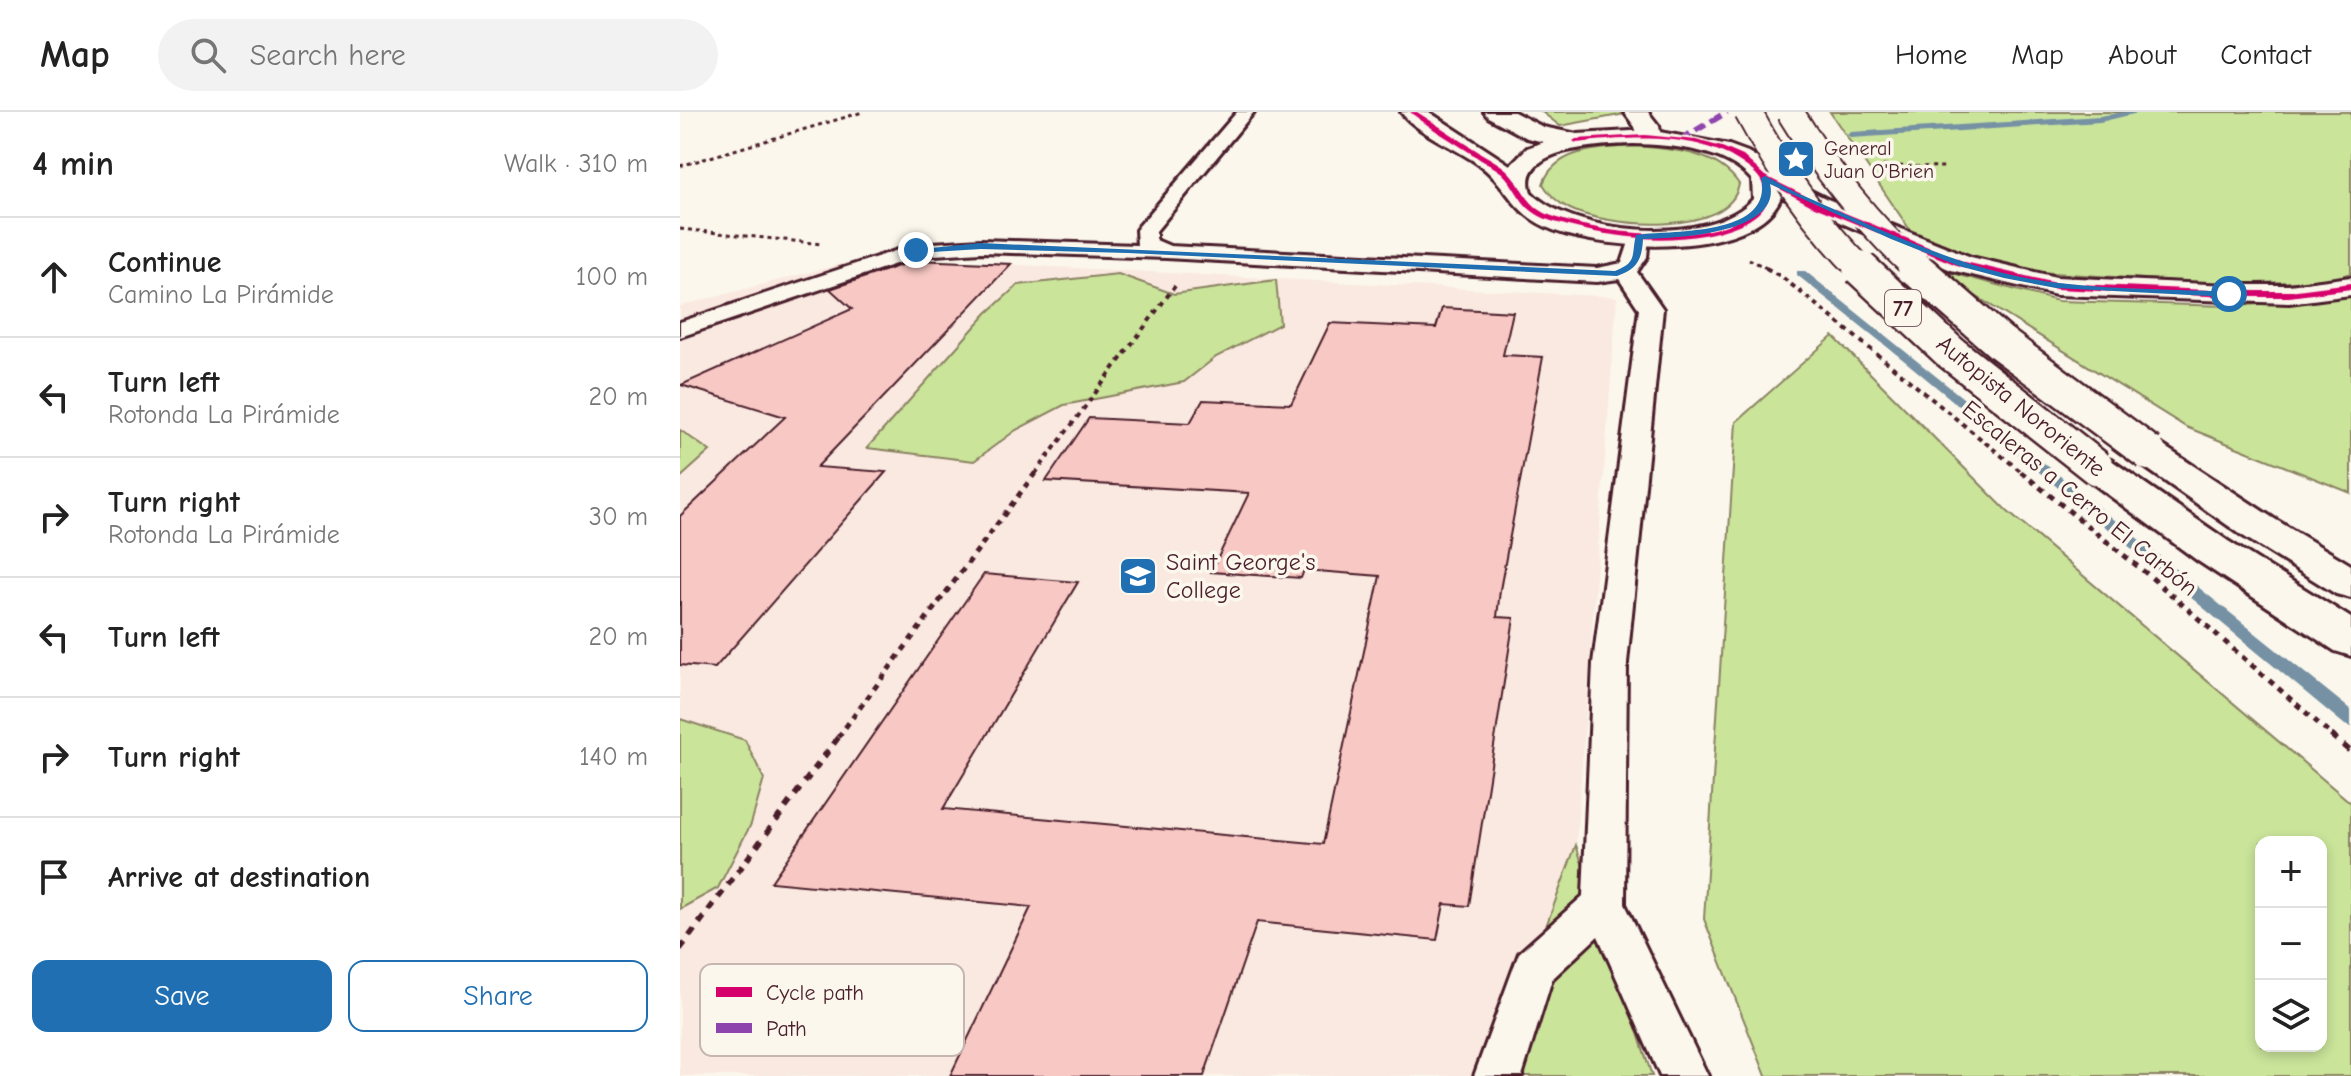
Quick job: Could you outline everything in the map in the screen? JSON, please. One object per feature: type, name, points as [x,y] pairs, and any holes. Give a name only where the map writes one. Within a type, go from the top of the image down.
[{"type":"main road","points":[[1413,112],[1489,160],[1514,182],[1520,197],[1537,212],[1564,224],[1600,233],[1639,237],[1694,234],[1724,227],[1748,217],[1763,205],[1768,193],[1765,178]]},
{"type":"main road","points":[[1496,112],[1536,133],[1576,141],[1649,137],[1708,146],[1733,155],[1765,178],[1815,204],[1962,264],[2056,286],[2229,294],[2289,294],[2351,286]]},
{"type":"main road","points":[[1636,112],[1647,126],[1649,137]]},
{"type":"main road","name":"Autopista Nororiente","points":[[1748,112],[1786,179],[1865,271],[1959,358],[2097,468],[2213,551],[2351,640]]},
{"type":"main road","name":"Autopista Nororiente","points":[[1790,112],[1826,170],[1899,251],[2017,355],[2149,453],[2246,519],[2351,584]]},
{"type":"main road","points":[[1514,182],[1517,172],[1526,162],[1576,141]]},
{"type":"lane","points":[[1166,252],[1146,243],[1146,230],[1245,113]]},
{"type":"lane","points":[[680,330],[916,250],[981,246],[1166,252],[1597,275],[1631,268],[1638,258],[1639,237]]},
{"type":"lane","points":[[1624,270],[1651,309],[1610,663],[1604,904],[1684,1076]]},
{"type":"lane","points":[[1498,1076],[1534,967],[1604,904]]},
{"type":"path","points":[[680,166],[863,112]]},
{"type":"path","points":[[1884,179],[1877,172],[1881,166],[1946,167]]},
{"type":"path","points":[[680,229],[822,244]]},
{"type":"path","points":[[680,949],[1198,254]]},
{"type":"shaded area","name":"Saint George's College","points":[[908,259],[1617,297],[1576,845],[1652,1076],[680,1076],[680,306],[848,262],[867,300]]},
{"type":"green space","points":[[1542,112],[1636,112],[1560,126]]},
{"type":"green space","points":[[1830,112],[2351,112],[2351,273],[2325,281],[2221,284],[2007,270],[1910,230]]},
{"type":"green space","points":[[1635,146],[1706,158],[1730,173],[1739,184],[1731,201],[1714,213],[1665,224],[1588,215],[1562,204],[1551,196],[1543,184],[1549,172],[1569,157],[1595,149]]},
{"type":"green space","points":[[1929,267],[2058,301],[2228,306],[2311,301],[2351,294],[2351,493],[2186,427]]},
{"type":"green space","points":[[1118,274],[1174,294],[1276,280],[1280,324],[1216,357],[1184,382],[1064,405],[1016,430],[974,461],[867,448],[987,313],[1018,285]]},
{"type":"green space","points":[[1833,336],[2007,511],[2351,803],[2351,1076],[1766,1076],[1704,919],[1736,422]]},
{"type":"green space","points":[[680,430],[710,451],[680,478]]},
{"type":"green space","points":[[680,719],[745,740],[764,779],[751,824],[718,888],[680,909]]},
{"type":"green space","points":[[1576,845],[1652,1076],[1523,1076],[1534,959]]},
{"type":"building","points":[[916,260],[1011,264],[817,467],[886,472],[715,668],[680,665],[680,516],[785,417],[681,385],[852,309],[830,289]]},
{"type":"building","points":[[1442,308],[1513,312],[1503,355],[1543,357],[1500,590],[1497,617],[1514,618],[1469,906],[1444,904],[1437,940],[1257,922],[1204,1076],[950,1076],[960,1056],[964,1056],[964,1047],[1031,907],[771,882],[984,574],[1078,582],[943,809],[1323,844],[1380,576],[1304,570],[1301,578],[1211,572],[1249,493],[1046,481],[1089,418],[1190,423],[1203,400],[1291,404],[1330,323],[1436,328]]},
{"type":"waterway","points":[[1851,135],[2100,119],[2138,112]]},
{"type":"waterway","points":[[1801,273],[2351,720]]},
{"type":"marked path","points":[[1680,140],[1727,112]]},
{"type":"cycle path","points":[[1413,112],[1505,172],[1524,199],[1540,213],[1589,229],[1622,234],[1692,235],[1723,229],[1748,219],[1766,199],[1765,181],[1760,174],[1740,158],[1719,148],[1671,138],[1620,137],[1576,141]]},
{"type":"cycle path","points":[[1765,178],[1815,204],[1962,264],[2056,286],[2229,294],[2289,294],[2351,286]]},
{"type":"place","name":"General Juan O'Brien","points":[[1796,159]]},
{"type":"place","name":"Saint George's College","points":[[1138,576]]},
{"type":"route","points":[[916,250],[981,246],[1128,250],[1617,274],[1631,268],[1638,258],[1639,237],[1694,234],[1748,217],[1763,205],[1768,193],[1765,178],[1791,193],[1894,237],[1962,264],[2004,276],[2056,286],[2229,294]]}]
